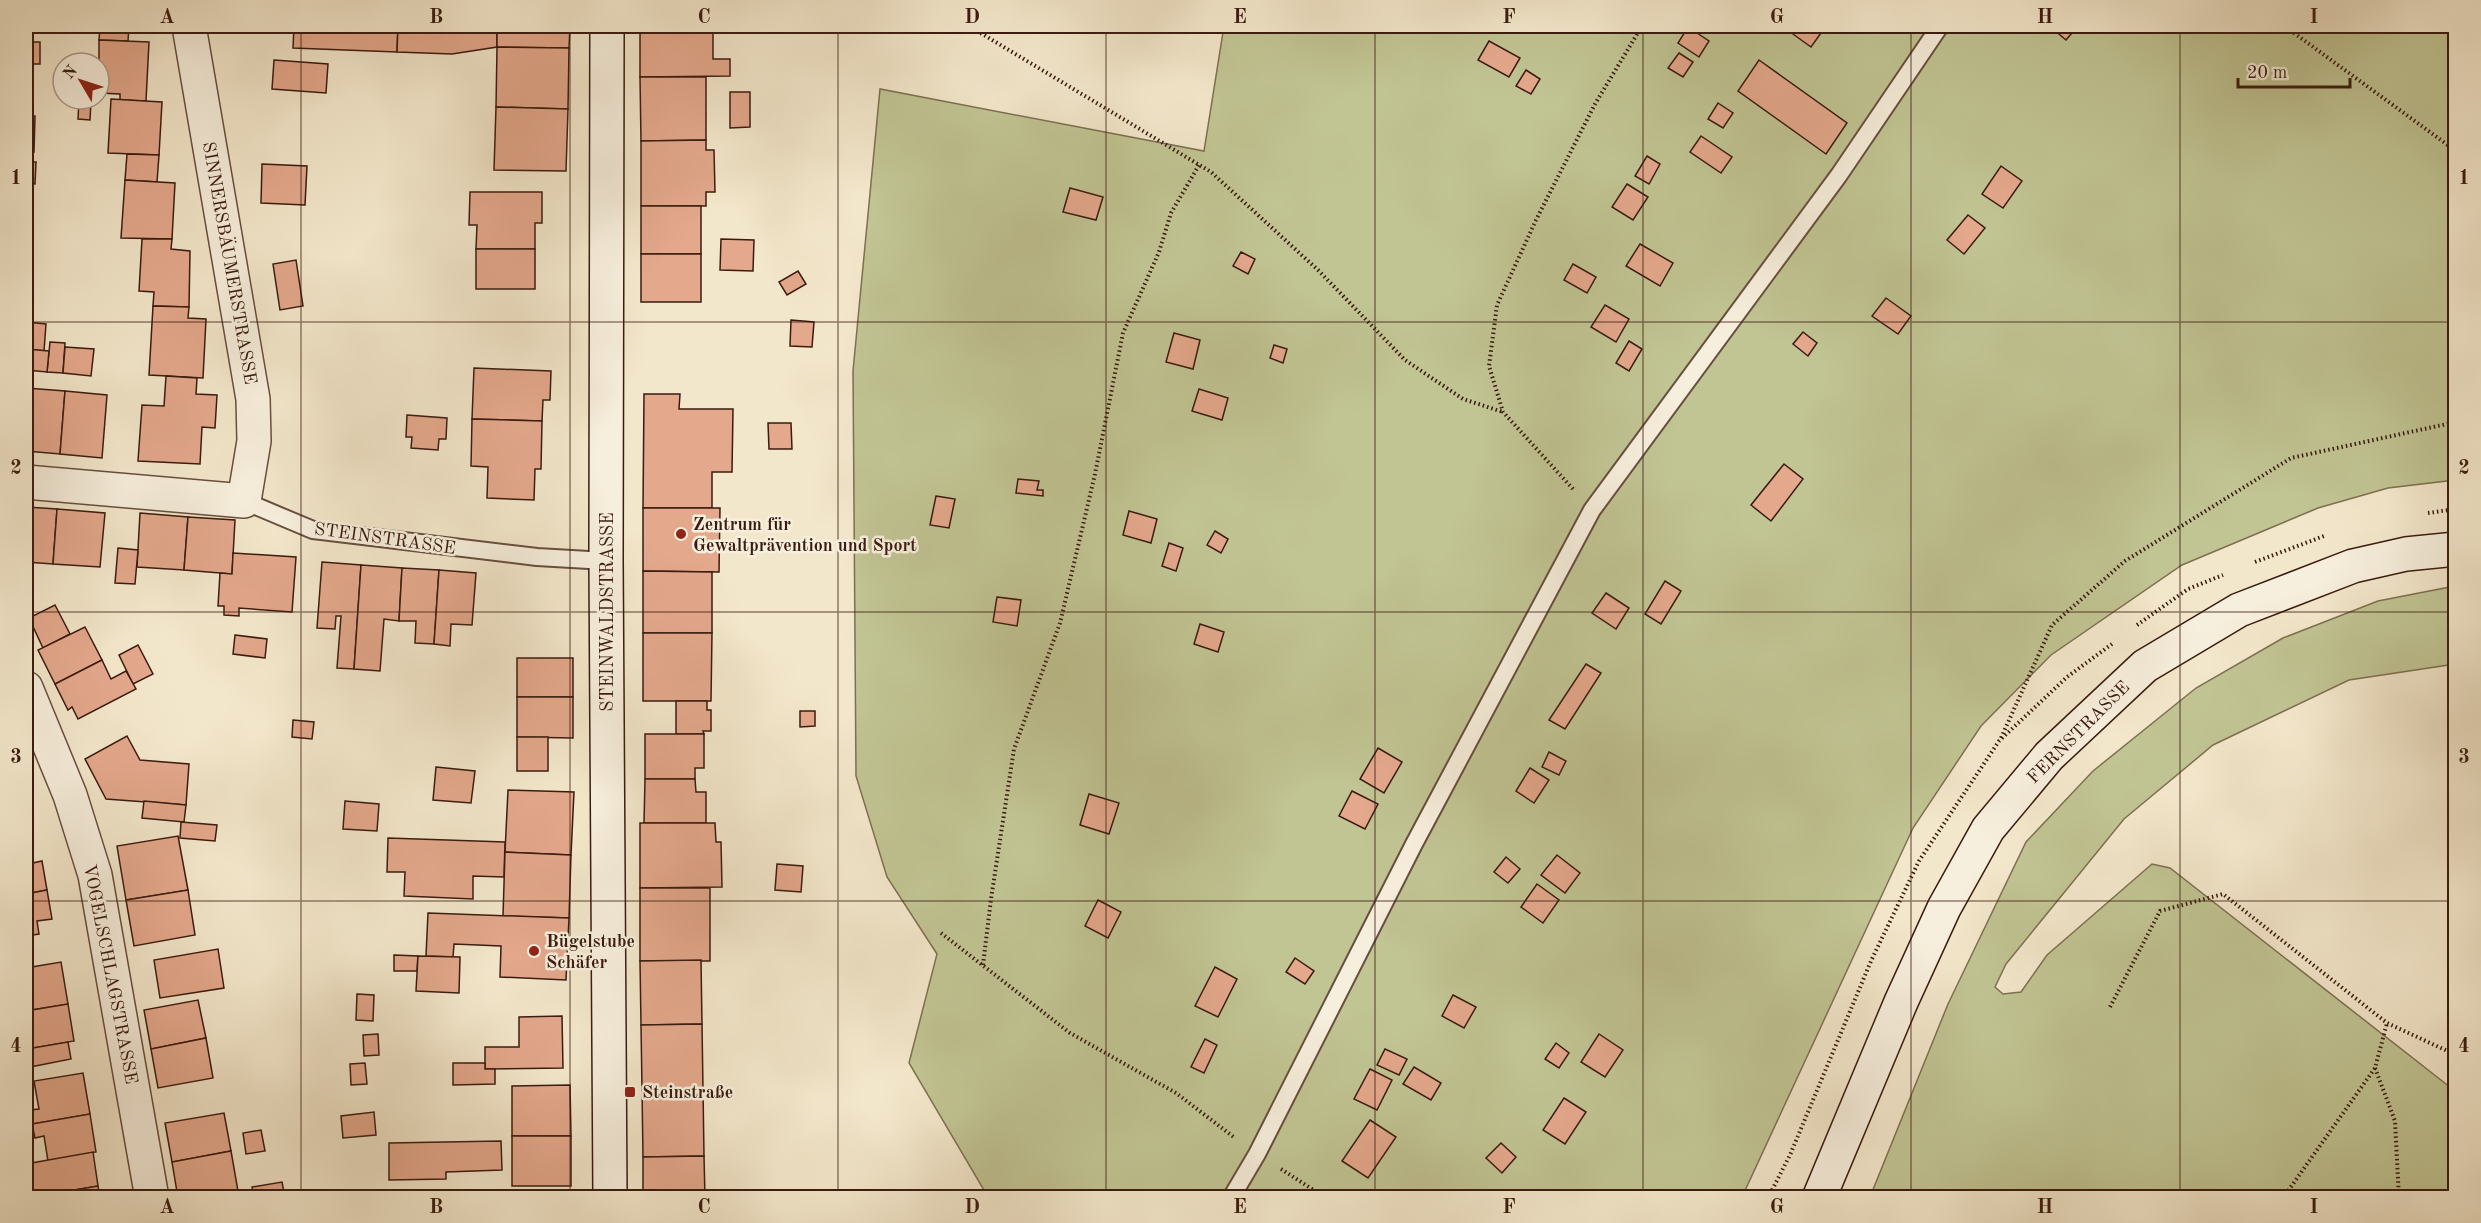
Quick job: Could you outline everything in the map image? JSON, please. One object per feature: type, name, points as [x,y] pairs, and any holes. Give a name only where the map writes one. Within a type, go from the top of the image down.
[{"type":"street","name":"SINNERSBÄUMERSTRASSE","points":[[189,26],[253,399],[254,441],[244,501]]},
{"type":"street","name":"STEINWALDSTRASSE","points":[[607,26],[606,561],[610,1197]]},
{"type":"street","name":"STEINSTRASSE","points":[[26,482],[244,501]]},
{"type":"street","name":"FERNSTRASSE","points":[[1819,1197],[1901,1002],[1944,908],[1988,829],[2049,756],[2145,666],[2239,610],[2353,566],[2406,554],[2456,549]]},
{"type":"street","name":"VOGELSCHLAGSTRASSE","points":[[26,688],[70,795],[95,875],[152,1197]]},
{"type":"lane","points":[[1231,1197],[1257,1154],[1414,844],[1592,510],[1839,176],[1941,26]]},
{"type":"lane","name":"STEINSTRASSE","points":[[244,501],[313,530],[537,557],[606,561]]},
{"type":"path","points":[[969,26],[1211,172],[1318,270],[1405,360],[1463,399],[1503,412]]},
{"type":"path","points":[[1592,510],[1503,412],[1489,366],[1497,305],[1536,220],[1595,104],[1642,26]]},
{"type":"path","points":[[2288,26],[2294,33],[2456,151]]},
{"type":"path","points":[[983,965],[1014,749],[1060,623],[1095,474],[1123,333],[1159,252],[1171,213],[1199,165]]},
{"type":"path","points":[[1999,741],[2052,625],[2125,561],[2291,458],[2456,422]]},
{"type":"path","points":[[2110,1007],[2160,912],[2223,894],[2387,1023],[2456,1055]]},
{"type":"path","points":[[941,933],[1070,1033],[1176,1093],[1257,1154],[1326,1197]]},
{"type":"path","points":[[2283,1197],[2375,1068],[2387,1023]]},
{"type":"path","points":[[2375,1068],[2395,1121],[2399,1197]]},
{"type":"green space","points":[[1224,26],[2455,26],[2455,480],[2388,488],[2318,508],[2182,565],[2051,655],[1981,726],[1913,828],[1742,1197],[988,1197],[909,1063],[937,954],[887,877],[856,776],[853,371],[880,89],[1204,151]]},
{"type":"green space","points":[[2455,586],[2455,664],[2349,680],[2213,745],[2124,819],[2006,964],[1995,987],[2003,994],[2021,992],[2047,955],[2152,864],[2170,868],[2455,1091],[2455,1197],[2373,1198],[2366,1194],[2359,1198],[1870,1197],[1948,1004],[2026,842],[2093,771],[2196,688],[2283,638],[2378,601]]},
{"type":"building","points":[[100,26],[129,26],[128,41],[99,40]]},
{"type":"building","points":[[294,26],[398,26],[397,52],[293,48]]},
{"type":"building","points":[[398,26],[497,26],[497,47],[452,54],[397,52]]},
{"type":"building","points":[[497,26],[570,26],[569,48],[497,47]]},
{"type":"building","points":[[640,26],[701,26],[701,28],[640,28]]},
{"type":"building","points":[[1789,26],[1826,26],[1811,47],[1786,29]]},
{"type":"building","points":[[2056,26],[2077,27],[2066,40],[2053,29]]},
{"type":"building","points":[[1688,27],[1709,41],[1699,57],[1678,43]]},
{"type":"building","points":[[640,28],[713,28],[713,59],[730,59],[730,76],[640,77]]},
{"type":"building","points":[[99,40],[149,42],[146,101],[120,100],[120,94],[111,94],[111,51],[99,51]]},
{"type":"building","points":[[1489,41],[1520,58],[1509,77],[1478,60]]},
{"type":"building","points":[[26,42],[40,42],[40,64],[26,64]]},
{"type":"building","points":[[497,47],[569,48],[568,109],[496,107]]},
{"type":"building","points":[[1679,53],[1693,62],[1683,77],[1668,68]]},
{"type":"building","points":[[274,60],[328,64],[326,93],[272,89]]},
{"type":"building","points":[[1759,60],[1847,123],[1826,154],[1738,91]]},
{"type":"building","points":[[1526,70],[1540,79],[1531,94],[1516,86]]},
{"type":"building","points":[[640,77],[706,77],[706,140],[641,141]]},
{"type":"building","points":[[730,92],[750,92],[750,127],[730,128]]},
{"type":"building","points":[[111,99],[162,102],[159,155],[108,153]]},
{"type":"building","points":[[1718,103],[1733,113],[1723,128],[1708,119]]},
{"type":"building","points":[[496,107],[568,109],[566,171],[494,170]]},
{"type":"building","points":[[78,111],[90,111],[90,120],[78,119]]},
{"type":"building","points":[[26,116],[35,116],[34,152],[26,151]]},
{"type":"building","points":[[1701,136],[1732,157],[1721,173],[1690,152]]},
{"type":"building","points":[[706,140],[706,150],[714,150],[715,192],[706,192],[706,206],[641,206],[641,141]]},
{"type":"building","points":[[127,154],[159,155],[157,182],[125,180]]},
{"type":"building","points":[[1647,156],[1660,164],[1649,184],[1635,176]]},
{"type":"building","points":[[26,162],[36,162],[35,184],[26,183]]},
{"type":"building","points":[[262,164],[307,166],[305,205],[261,203]]},
{"type":"building","points":[[2001,166],[2022,181],[2003,208],[1982,194]]},
{"type":"building","points":[[125,180],[175,183],[172,239],[121,238]]},
{"type":"building","points":[[1627,184],[1648,197],[1633,220],[1612,207]]},
{"type":"building","points":[[1070,188],[1103,197],[1096,220],[1063,212]]},
{"type":"building","points":[[470,192],[542,192],[542,223],[535,223],[535,249],[476,249],[477,225],[469,225]]},
{"type":"building","points":[[641,206],[701,206],[701,254],[641,254]]},
{"type":"building","points":[[1968,215],[1985,228],[1964,254],[1947,240]]},
{"type":"building","points":[[142,239],[172,239],[171,249],[190,251],[189,307],[153,306],[154,292],[139,291]]},
{"type":"building","points":[[721,239],[754,240],[753,271],[720,270]]},
{"type":"building","points":[[1640,244],[1673,263],[1660,286],[1626,266]]},
{"type":"building","points":[[476,249],[535,249],[535,289],[476,289]]},
{"type":"building","points":[[1241,252],[1255,259],[1248,274],[1233,266]]},
{"type":"building","points":[[641,254],[701,254],[701,302],[641,302]]},
{"type":"building","points":[[296,260],[303,306],[280,310],[273,264]]},
{"type":"building","points":[[1573,264],[1596,277],[1587,293],[1564,280]]},
{"type":"building","points":[[798,271],[806,284],[787,295],[779,282]]},
{"type":"building","points":[[1886,298],[1911,316],[1898,334],[1872,316]]},
{"type":"building","points":[[1605,305],[1629,319],[1616,342],[1591,327]]},
{"type":"building","points":[[153,306],[189,307],[188,318],[206,319],[203,378],[149,375]]},
{"type":"building","points":[[791,320],[814,322],[812,347],[790,346]]},
{"type":"building","points":[[26,322],[46,324],[44,351],[26,349]]},
{"type":"building","points":[[1803,332],[1817,343],[1808,356],[1793,344]]},
{"type":"building","points":[[1174,333],[1200,340],[1193,369],[1166,362]]},
{"type":"building","points":[[1629,341],[1642,349],[1629,371],[1616,363]]},
{"type":"building","points":[[50,342],[65,343],[63,373],[47,372]]},
{"type":"building","points":[[1274,345],[1287,349],[1283,363],[1270,358]]},
{"type":"building","points":[[65,347],[94,349],[91,376],[63,373]]},
{"type":"building","points":[[26,349],[49,351],[47,372],[26,370]]},
{"type":"building","points":[[474,368],[551,371],[550,400],[543,400],[542,421],[472,419]]},
{"type":"building","points":[[166,376],[197,378],[196,394],[217,395],[215,428],[202,427],[200,464],[138,461],[142,405],[164,406]]},
{"type":"building","points":[[26,388],[65,391],[60,454],[26,451]]},
{"type":"building","points":[[1199,389],[1228,398],[1222,420],[1192,411]]},
{"type":"building","points":[[65,391],[107,395],[102,458],[60,454]]},
{"type":"building","points":[[644,394],[680,394],[679,409],[733,409],[732,472],[712,472],[712,508],[643,508]]},
{"type":"building","points":[[407,415],[447,418],[446,439],[439,439],[438,450],[411,448],[412,437],[406,437]]},
{"type":"building","points":[[472,419],[542,421],[541,469],[535,469],[534,500],[487,498],[488,467],[471,466]]},
{"type":"building","points":[[768,423],[791,423],[792,449],[769,449]]},
{"type":"building","points":[[1784,464],[1803,479],[1771,521],[1751,505]]},
{"type":"building","points":[[1018,479],[1039,481],[1037,490],[1043,490],[1043,496],[1016,493]]},
{"type":"building","points":[[936,496],[955,499],[949,528],[930,525]]},
{"type":"building","points":[[26,507],[57,509],[53,564],[26,562]]},
{"type":"building","name":"Zentrum für Gewaltprävention und Sport","points":[[643,508],[720,508],[719,572],[643,571]]},
{"type":"building","points":[[57,509],[105,513],[100,567],[53,564]]},
{"type":"building","points":[[1129,511],[1157,519],[1151,543],[1123,535]]},
{"type":"building","points":[[140,513],[188,517],[184,570],[137,567]]},
{"type":"building","points":[[188,517],[235,520],[232,574],[184,570]]},
{"type":"building","points":[[1215,531],[1228,539],[1221,553],[1207,545]]},
{"type":"building","points":[[1169,543],[1183,548],[1176,571],[1162,566]]},
{"type":"building","points":[[118,548],[138,550],[135,584],[115,583]]},
{"type":"building","points":[[233,553],[296,557],[292,612],[239,608],[239,616],[224,615],[224,606],[218,606],[220,573],[232,574]]},
{"type":"building","points":[[322,562],[361,565],[354,669],[337,668],[341,616],[336,616],[335,629],[317,628]]},
{"type":"building","points":[[361,565],[402,568],[399,621],[384,619],[380,671],[354,669]]},
{"type":"building","points":[[402,568],[439,570],[434,644],[415,643],[416,621],[399,621]]},
{"type":"building","points":[[439,570],[476,573],[472,625],[451,624],[450,646],[434,644]]},
{"type":"building","points":[[643,571],[712,572],[712,633],[643,633]]},
{"type":"building","points":[[1665,581],[1681,591],[1661,624],[1645,614]]},
{"type":"building","points":[[1606,593],[1629,608],[1616,629],[1592,613]]},
{"type":"building","points":[[997,597],[1021,600],[1017,626],[993,622]]},
{"type":"building","points":[[55,605],[70,634],[43,648],[29,618]]},
{"type":"building","points":[[1200,624],[1224,632],[1218,652],[1194,644]]},
{"type":"building","points":[[85,627],[102,660],[55,684],[38,650]]},
{"type":"building","points":[[643,633],[712,633],[711,701],[643,701]]},
{"type":"building","points":[[235,635],[267,639],[265,658],[233,654]]},
{"type":"building","points":[[138,645],[153,674],[133,684],[119,655]]},
{"type":"building","points":[[517,658],[573,658],[573,697],[517,697]]},
{"type":"building","points":[[102,660],[111,679],[126,671],[136,689],[78,719],[72,707],[68,710],[55,684]]},
{"type":"building","points":[[1586,664],[1601,673],[1565,729],[1549,720]]},
{"type":"building","points":[[517,697],[573,697],[573,738],[517,737]]},
{"type":"building","points":[[676,701],[707,701],[707,710],[711,710],[711,731],[703,731],[704,734],[676,734]]},
{"type":"building","points":[[800,711],[815,711],[815,726],[800,727]]},
{"type":"building","points":[[293,720],[314,722],[312,739],[292,737]]},
{"type":"building","points":[[645,734],[704,734],[704,768],[695,768],[695,779],[645,779]]},
{"type":"building","points":[[127,736],[140,760],[189,764],[186,805],[106,799],[85,759]]},
{"type":"building","points":[[517,737],[548,737],[548,771],[517,771]]},
{"type":"building","points":[[1378,748],[1402,762],[1384,793],[1360,779]]},
{"type":"building","points":[[1549,752],[1566,761],[1559,775],[1542,767]]},
{"type":"building","points":[[436,767],[475,771],[471,803],[433,800]]},
{"type":"building","points":[[1530,768],[1549,780],[1534,803],[1516,791]]},
{"type":"building","points":[[645,779],[695,779],[696,792],[706,792],[706,823],[644,823]]},
{"type":"building","points":[[508,790],[574,792],[571,855],[505,852]]},
{"type":"building","points":[[1352,791],[1378,804],[1365,829],[1339,816]]},
{"type":"building","points":[[1089,794],[1119,803],[1109,834],[1080,825]]},
{"type":"building","points":[[144,801],[186,805],[184,822],[142,818]]},
{"type":"building","points":[[345,801],[379,804],[377,831],[343,829]]},
{"type":"building","points":[[181,822],[217,825],[215,841],[180,838]]},
{"type":"building","points":[[640,823],[715,823],[716,842],[721,842],[722,887],[640,888]]},
{"type":"building","points":[[178,836],[188,890],[126,900],[117,846]]},
{"type":"building","points":[[388,838],[505,842],[504,877],[473,876],[473,899],[404,896],[405,872],[387,872]]},
{"type":"building","points":[[26,852],[28,864],[42,861],[47,890],[26,894]]},
{"type":"building","points":[[505,852],[571,855],[569,918],[503,916]]},
{"type":"building","points":[[1557,855],[1580,873],[1565,893],[1541,875]]},
{"type":"building","points":[[1506,857],[1520,869],[1508,883],[1494,872]]},
{"type":"building","points":[[777,864],[803,866],[801,892],[775,890]]},
{"type":"building","points":[[1537,884],[1559,900],[1543,923],[1521,907]]},
{"type":"building","points":[[640,888],[710,888],[710,961],[640,961]]},
{"type":"building","points":[[47,890],[52,919],[37,921],[39,934],[26,936],[26,894]]},
{"type":"building","points":[[188,890],[195,935],[134,946],[126,900]]},
{"type":"building","points":[[1098,900],[1121,912],[1108,938],[1085,926]]},
{"type":"building","name":"Bügelstube Schäfer","points":[[428,913],[569,918],[566,980],[500,977],[501,946],[454,944],[453,957],[426,956]]},
{"type":"building","points":[[218,949],[224,988],[160,998],[154,960]]},
{"type":"building","points":[[394,955],[418,956],[417,971],[394,971]]},
{"type":"building","points":[[418,956],[460,957],[459,993],[416,991]]},
{"type":"building","points":[[1295,958],[1314,971],[1305,984],[1286,972]]},
{"type":"building","points":[[701,960],[702,1024],[641,1025],[640,961]]},
{"type":"building","points":[[61,962],[68,1004],[26,1011],[26,968]]},
{"type":"building","points":[[1215,967],[1237,979],[1218,1017],[1195,1006]]},
{"type":"building","points":[[357,994],[374,995],[373,1021],[356,1020]]},
{"type":"building","points":[[1453,995],[1476,1007],[1464,1028],[1442,1016]]},
{"type":"building","points":[[198,1000],[206,1038],[151,1049],[144,1010]]},
{"type":"building","points":[[68,1004],[74,1041],[27,1049],[26,1011]]},
{"type":"building","points":[[562,1016],[563,1068],[485,1069],[485,1047],[519,1047],[519,1017]]},
{"type":"building","points":[[702,1024],[703,1089],[642,1089],[641,1025]]},
{"type":"building","points":[[378,1034],[379,1055],[364,1056],[363,1035]]},
{"type":"building","points":[[1599,1034],[1623,1050],[1605,1077],[1581,1062]]},
{"type":"building","points":[[206,1038],[213,1078],[158,1088],[151,1049]]},
{"type":"building","points":[[1205,1039],[1217,1045],[1204,1073],[1191,1067]]},
{"type":"building","points":[[68,1042],[71,1059],[30,1067],[27,1049]]},
{"type":"building","points":[[1556,1043],[1569,1053],[1559,1068],[1545,1059]]},
{"type":"building","points":[[1385,1049],[1407,1059],[1399,1075],[1377,1065]]},
{"type":"building","points":[[365,1063],[367,1084],[351,1085],[350,1064]]},
{"type":"building","points":[[453,1063],[485,1063],[485,1069],[495,1069],[495,1084],[453,1085]]},
{"type":"building","points":[[1414,1067],[1441,1083],[1431,1100],[1403,1084]]},
{"type":"building","points":[[1370,1069],[1392,1080],[1377,1110],[1354,1099]]},
{"type":"building","points":[[83,1073],[90,1114],[32,1124],[30,1110],[39,1109],[34,1081]]},
{"type":"building","points":[[570,1085],[571,1136],[512,1136],[512,1086]]},
{"type":"building","points":[[642,1089],[703,1089],[704,1156],[643,1157]]},
{"type":"building","points":[[1564,1098],[1586,1112],[1565,1144],[1543,1130]]},
{"type":"building","points":[[374,1112],[376,1135],[343,1138],[341,1116]]},
{"type":"building","points":[[224,1113],[231,1151],[172,1162],[165,1123]]},
{"type":"building","points":[[90,1114],[96,1152],[48,1161],[44,1136],[35,1138],[32,1124]]},
{"type":"building","points":[[1370,1120],[1396,1137],[1368,1178],[1342,1161]]},
{"type":"building","points":[[261,1130],[265,1151],[246,1154],[243,1133]]},
{"type":"building","points":[[512,1136],[571,1136],[571,1186],[512,1186]]},
{"type":"building","points":[[501,1141],[502,1170],[446,1172],[446,1179],[389,1180],[389,1143]]},
{"type":"building","points":[[1501,1143],[1516,1157],[1502,1173],[1486,1158]]},
{"type":"building","points":[[231,1151],[238,1191],[232,1191],[233,1198],[218,1198],[217,1194],[178,1198],[172,1162]]},
{"type":"building","points":[[93,1152],[98,1186],[26,1198],[26,1164]]},
{"type":"building","points":[[704,1156],[705,1198],[643,1198],[643,1157]]},
{"type":"building","points":[[282,1182],[285,1198],[254,1198],[252,1187]]},
{"type":"building","points":[[98,1186],[100,1198],[28,1198]]},
{"type":"place","name":"Zentrum für Gewaltprävention und Sport","points":[[681,534]]},
{"type":"place","name":"Bügelstube Schäfer","points":[[534,951]]},
{"type":"place","name":"Steinstraße","points":[[630,1092]]}]
